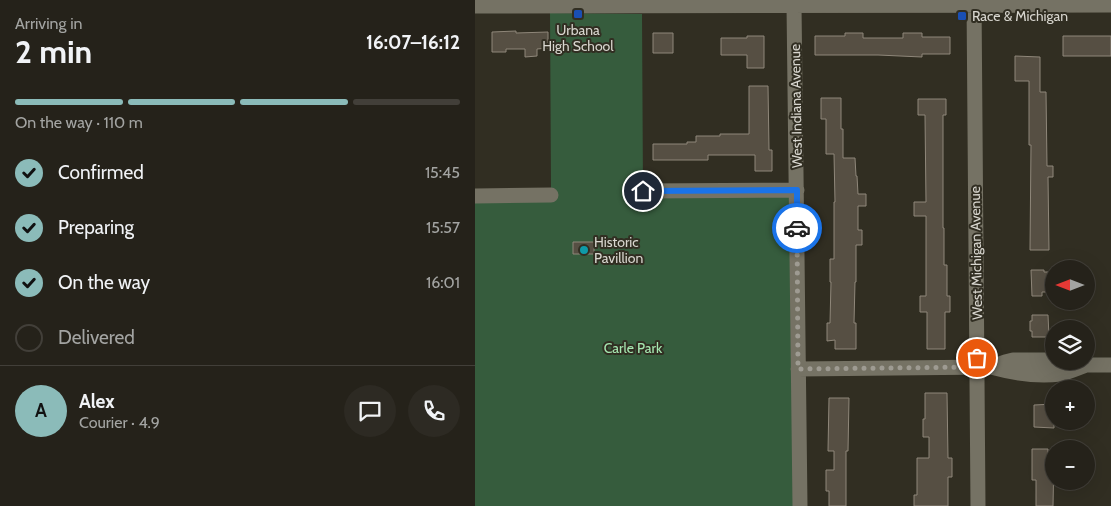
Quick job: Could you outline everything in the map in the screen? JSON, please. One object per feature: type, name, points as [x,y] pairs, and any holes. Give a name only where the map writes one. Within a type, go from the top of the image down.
[{"type":"street","points":[[475,6],[973,3],[1111,5]]},
{"type":"street","name":"West Michigan Avenue","points":[[973,3],[984,367],[979,506]]},
{"type":"street","name":"West Indiana Avenue","points":[[794,5],[800,506]]},
{"type":"street","points":[[643,191],[797,190]]},
{"type":"street","points":[[475,196],[551,195]]},
{"type":"street","points":[[984,367],[1013,360],[1045,360]]},
{"type":"street","points":[[1095,365],[1111,365]]},
{"type":"street","points":[[798,369],[984,367],[1025,374],[1059,374],[1071,370]]},
{"type":"green space","name":"Carle Park","points":[[550,13],[642,14],[643,191],[797,190],[800,506],[475,506],[475,203],[551,188]]},
{"type":"building","points":[[516,31],[516,33],[548,32],[548,48],[537,49],[537,56],[525,57],[525,49],[506,49],[506,52],[492,52],[492,32]]},
{"type":"building","points":[[653,33],[673,33],[673,53],[653,53]]},
{"type":"building","points":[[845,33],[863,33],[863,38],[903,38],[903,33],[922,33],[922,37],[950,37],[950,54],[922,54],[922,57],[815,55],[815,36],[845,36]]},
{"type":"building","points":[[747,36],[764,36],[764,68],[747,68],[747,55],[721,55],[721,38],[747,38]]},
{"type":"building","points":[[1063,36],[1111,36],[1111,56],[1063,56]]},
{"type":"building","points":[[1015,56],[1040,57],[1040,92],[1046,92],[1047,166],[1053,166],[1053,177],[1048,177],[1049,250],[1030,250],[1031,145],[1029,145],[1029,81],[1015,81]]},
{"type":"building","points":[[749,86],[768,86],[769,150],[772,150],[772,171],[755,171],[755,155],[708,155],[708,160],[653,160],[653,144],[687,144],[687,142],[696,142],[696,136],[749,134]]},
{"type":"building","points":[[821,98],[841,98],[843,158],[855,158],[858,194],[866,194],[866,206],[858,206],[858,230],[862,230],[862,245],[856,245],[854,323],[856,323],[856,349],[835,349],[835,340],[827,341],[827,323],[830,323],[830,259],[834,259],[834,154],[826,154],[826,119],[821,119]]},
{"type":"building","points":[[918,99],[946,99],[946,115],[943,115],[943,228],[944,265],[947,265],[947,296],[950,296],[950,312],[945,312],[945,349],[927,349],[927,312],[920,312],[920,296],[926,296],[926,216],[914,216],[914,202],[926,202],[925,115],[918,115]]},
{"type":"building","name":"Historic Pavillion","points":[[573,242],[594,242],[594,254],[573,254]]},
{"type":"building","points":[[1031,270],[1044,270],[1045,292],[1042,292],[1042,296],[1032,296]]},
{"type":"building","points":[[1032,315],[1048,315],[1048,320],[1045,320],[1045,337],[1032,337],[1030,321],[1032,321]]},
{"type":"building","points":[[925,393],[947,393],[948,458],[952,458],[952,477],[948,477],[948,506],[914,506],[914,495],[917,495],[917,458],[929,458],[929,437],[923,437]]},
{"type":"building","points":[[829,398],[849,398],[848,451],[846,451],[846,506],[829,506],[829,491],[826,491],[826,470],[834,470],[834,451],[828,451]]},
{"type":"building","points":[[1045,404],[1045,428],[1034,427],[1034,405]]},
{"type":"building","points":[[1032,449],[1045,449],[1045,490],[1053,490],[1053,506],[1036,506],[1036,480],[1032,480]]},
{"type":"way so far","points":[[797,228],[798,369],[977,367],[977,358]]},
{"type":"place","name":"Urbana High School","points":[[578,14]]},
{"type":"place","name":"Race & Michigan","points":[[962,16]]},
{"type":"place","name":"Historic Pavillion","points":[[584,250]]},
{"type":"route","points":[[643,191],[797,190],[797,228]]}]
